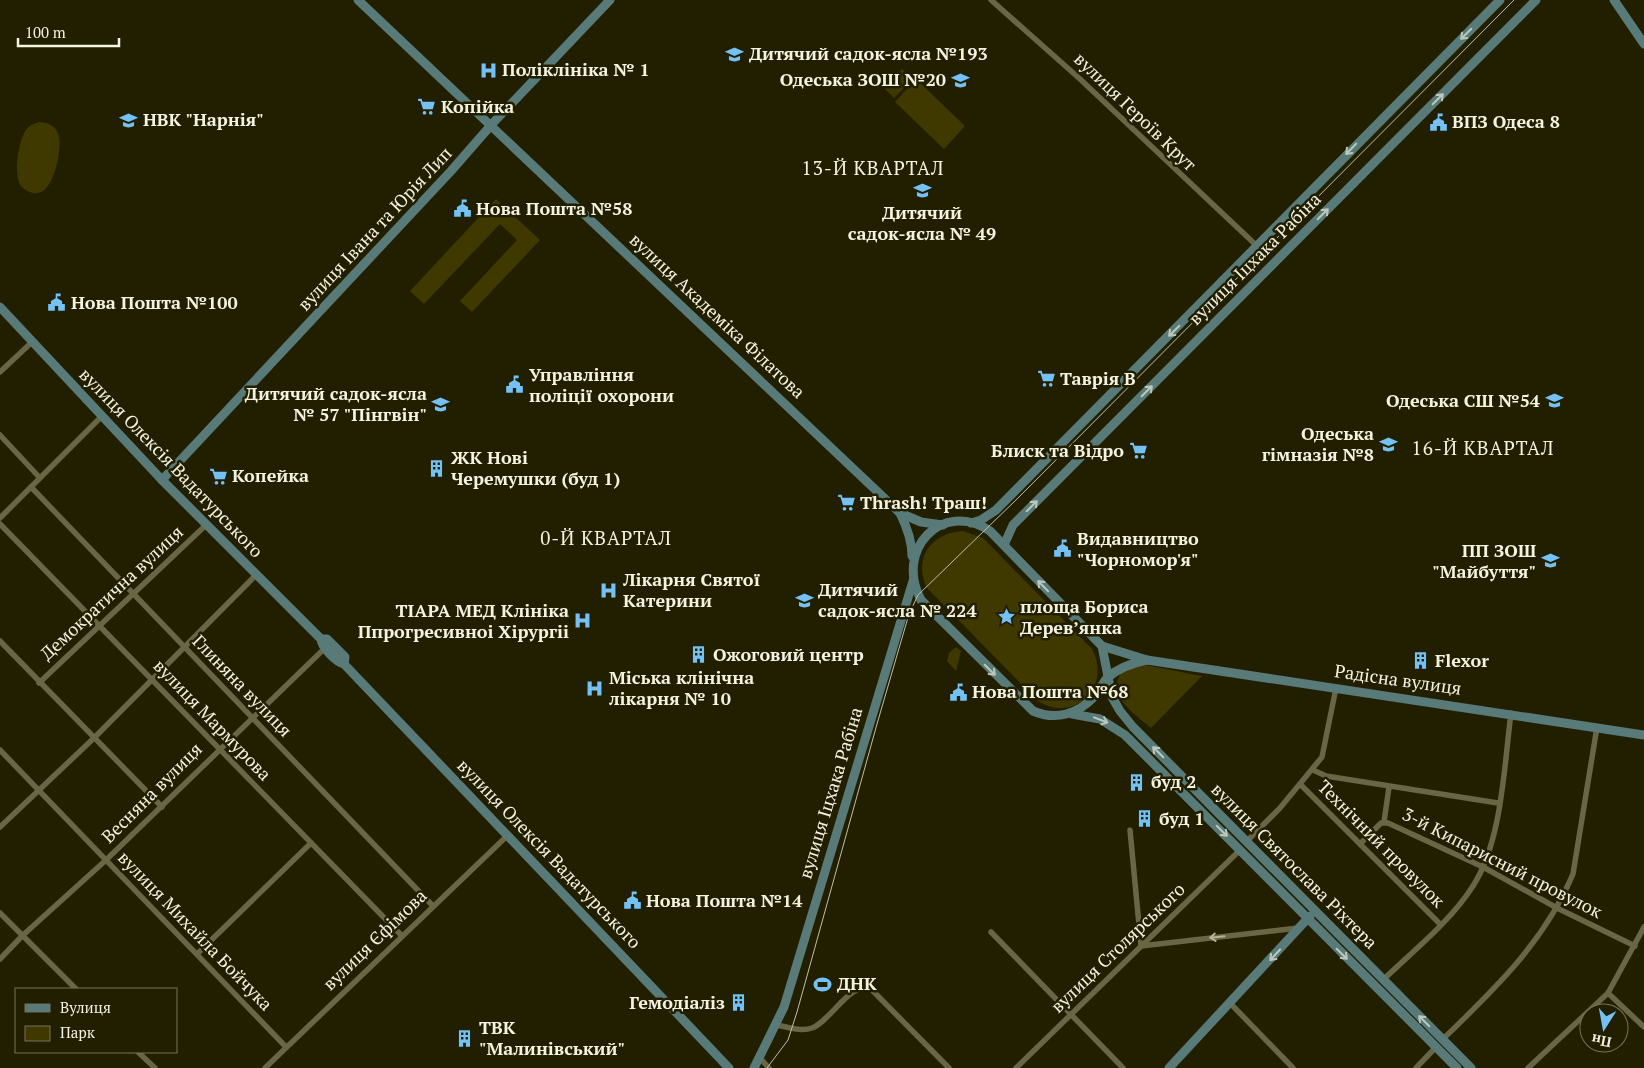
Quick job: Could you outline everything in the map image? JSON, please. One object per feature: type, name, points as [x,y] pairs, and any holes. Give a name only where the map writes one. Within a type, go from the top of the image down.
[{"type":"main road","name":"вулиця Академіка Філатова","points":[[358,0],[492,124],[900,513],[921,522],[943,525]]},
{"type":"main road","name":"вулиця Івана та Юрія Лип","points":[[162,480],[451,171],[492,124],[610,0]]},
{"type":"main road","name":"вулиця Іцхака Рабіна","points":[[971,522],[981,520],[996,510],[1372,127],[1500,0]]},
{"type":"main road","name":"вулиця Іцхака Рабіна","points":[[1004,545],[1013,525],[1536,0]]},
{"type":"main road","points":[[1614,0],[1644,44]]},
{"type":"main road","name":"вулиця Олексія Вадатурського","points":[[0,307],[162,480],[323,644],[326,638],[345,658],[344,664],[729,1068]]},
{"type":"main road","name":"вулиця Академіка Філатова","points":[[900,513],[912,546],[912,566]]},
{"type":"main road","points":[[971,522],[990,531],[1004,545],[1102,646],[1107,678],[1096,696],[1072,714],[1046,717],[1033,711],[937,618],[921,600],[913,581],[912,566],[915,553],[922,541],[931,532],[943,525],[971,522]]},
{"type":"main road","name":"вулиця Іцхака Рабіна","points":[[754,1068],[777,1025],[784,1007],[913,581]]},
{"type":"main road","name":"Радісна вулиця","points":[[1102,646],[1147,660],[1511,713],[1644,735]]},
{"type":"main road","name":"Радісна вулиця","points":[[1107,678],[1126,666],[1147,660]]},
{"type":"main road","name":"вулиця Святослава Ріхтера","points":[[1107,678],[1112,697],[1133,727],[1470,1068]]},
{"type":"main road","name":"вулиця Святослава Ріхтера","points":[[1072,714],[1100,719],[1125,735],[1457,1068]]},
{"type":"main road","points":[[1169,1068],[1316,911]]},
{"type":"street","name":"вулиця Героїв Крут","points":[[992,0],[1080,79],[1257,246]]},
{"type":"street","points":[[0,372],[32,342]]},
{"type":"street","points":[[0,518],[102,416]]},
{"type":"street","points":[[0,435],[40,478]]},
{"type":"street","name":"Глиняна вулиця","points":[[30,487],[433,906]]},
{"type":"street","name":"вулиця Мармурова","points":[[0,524],[402,936]]},
{"type":"street","name":"Демократична вулиця","points":[[39,683],[207,524]]},
{"type":"street","points":[[0,828],[94,738],[256,575]]},
{"type":"street","points":[[0,641],[39,683],[162,806]]},
{"type":"street","name":"Весняна вулиця","points":[[0,959],[22,936],[162,806],[252,718],[323,644]]},
{"type":"street","points":[[1247,841],[1301,785],[1322,758],[1336,688]]},
{"type":"street","points":[[1383,980],[1440,924],[1472,887],[1483,867],[1490,849],[1511,713]]},
{"type":"street","points":[[1442,1040],[1508,976],[1557,908],[1573,874],[1597,727]]},
{"type":"street","name":"вулиця Михайла Бойчука","points":[[0,750],[286,1047]]},
{"type":"street","points":[[1313,770],[1326,776],[1498,803]]},
{"type":"street","name":"Технічний провулок","points":[[1301,785],[1440,924]]},
{"type":"street","points":[[1384,822],[1389,787]]},
{"type":"street","name":"3-й Кипарисний провулок","points":[[1360,844],[1384,822],[1483,867],[1557,908],[1635,946]]},
{"type":"street","points":[[1130,830],[1141,946],[1300,928]]},
{"type":"street","name":"вулиця Єфімова","points":[[265,1068],[508,835]]},
{"type":"street","points":[[196,954],[311,842]]},
{"type":"street","name":"вулиця Столярського","points":[[1020,1067],[1070,1015],[1240,850]]},
{"type":"street","points":[[0,913],[75,988]]},
{"type":"street","points":[[1528,1068],[1608,993],[1644,927]]},
{"type":"street","points":[[990,932],[1123,1068]]},
{"type":"street","points":[[777,1025],[803,1029],[812,1028],[821,1023],[857,988],[865,987],[872,990],[948,1068]]},
{"type":"street","points":[[1608,993],[1644,1027]]},
{"type":"street","points":[[1230,1003],[1293,1068]]},
{"type":"street","points":[[1416,1068],[1436,1047]]},
{"type":"street","points":[[139,1053],[154,1068]]},
{"type":"street","points":[[760,1058],[769,1068]]},
{"type":"green space","points":[[902,69],[913,79],[894,98],[884,88]]},
{"type":"green space","points":[[916,79],[965,126],[944,149],[895,102]]},
{"type":"green space","points":[[39,122],[47,123],[56,129],[60,146],[52,180],[43,191],[31,193],[23,188],[20,183],[17,160],[23,135],[29,127]]},
{"type":"green space","points":[[496,199],[540,240],[472,312],[460,301],[517,240],[500,224],[424,304],[410,291]]},
{"type":"green space","points":[[963,531],[983,538],[1092,649],[1097,663],[1097,676],[1093,688],[1086,698],[1077,705],[1065,708],[1052,707],[1038,701],[926,587],[922,566],[928,548],[942,536]]},
{"type":"green space","points":[[956,647],[961,651],[956,671],[947,661],[949,653]]},
{"type":"green space","points":[[1145,665],[1202,676],[1151,728],[1124,703],[1117,688],[1118,679],[1123,670]]},
{"type":"tram line","points":[[767,1068],[788,1040],[797,1012],[877,724],[909,614],[918,595],[1018,498],[1514,0]]},
{"type":"place","name":"Дитячий садок-ясла №193","points":[[735,54]]},
{"type":"place","name":"Поліклініка № 1","points":[[488,70]]},
{"type":"place","name":"Одеська ЗОШ №20","points":[[960,80]]},
{"type":"place","name":"Копійка","points":[[427,107]]},
{"type":"place","name":"НВК \"Нарнія\"","points":[[129,120]]},
{"type":"place","name":"ВПЗ Одеса 8","points":[[1438,122]]},
{"type":"place","name":"Дитячий садок-ясла № 49","points":[[922,190]]},
{"type":"place","name":"Нова Пошта №58","points":[[462,209]]},
{"type":"place","name":"Нова Пошта №100","points":[[57,303]]},
{"type":"place","name":"Таврія В","points":[[1046,379]]},
{"type":"place","name":"Управління поліції охорони","points":[[515,385]]},
{"type":"place","name":"Одеська СШ №54","points":[[1554,401]]},
{"type":"place","name":"Дитячий садок-ясла № 57 \"Пінгвін\"","points":[[441,404]]},
{"type":"place","name":"Одеська гімназія №8","points":[[1388,444]]},
{"type":"place","name":"Блиск та Відро","points":[[1138,451]]},
{"type":"place","name":"ЖК Нові Черемушки (буд 1)","points":[[437,468]]},
{"type":"place","name":"Копейка","points":[[218,476]]},
{"type":"place","name":"Thrash! Траш!","points":[[846,503]]},
{"type":"place","name":"Видавництво \"Чорномор'я\"","points":[[1063,549]]},
{"type":"place","name":"ПП ЗОШ \"Майбуття\"","points":[[1550,561]]},
{"type":"place","name":"Лікарня Святої Катерини","points":[[609,590]]},
{"type":"place","name":"Дитячий садок-ясла № 224","points":[[804,600]]},
{"type":"place","name":"площа Бориса Деревʼянка","points":[[1006,617]]},
{"type":"place","name":"ТІАРА МЕД Клініка Ппрогресивноі Хірургіі","points":[[583,621]]},
{"type":"place","name":"Ожоговий центр","points":[[699,655]]},
{"type":"place","name":"Flexor","points":[[1421,661]]},
{"type":"place","name":"Міська клінічна лікарня № 10","points":[[595,688]]},
{"type":"place","name":"Нова Пошта №68","points":[[958,692]]},
{"type":"place","name":"буд 2","points":[[1137,782]]},
{"type":"place","name":"буд 1","points":[[1145,819]]},
{"type":"place","name":"Нова Пошта №14","points":[[632,901]]},
{"type":"place","name":"ДНК","points":[[823,984]]},
{"type":"place","name":"Гемодіаліз","points":[[739,1003]]},
{"type":"place","name":"ТВК \"Малинівський\"","points":[[465,1038]]},
{"type":"district","name":"13-Й КВАРТАЛ","points":[[873,168]]},
{"type":"district","name":"16-Й КВАРТАЛ","points":[[1483,448]]},
{"type":"district","name":"0-Й КВАРТАЛ","points":[[606,538]]}]
